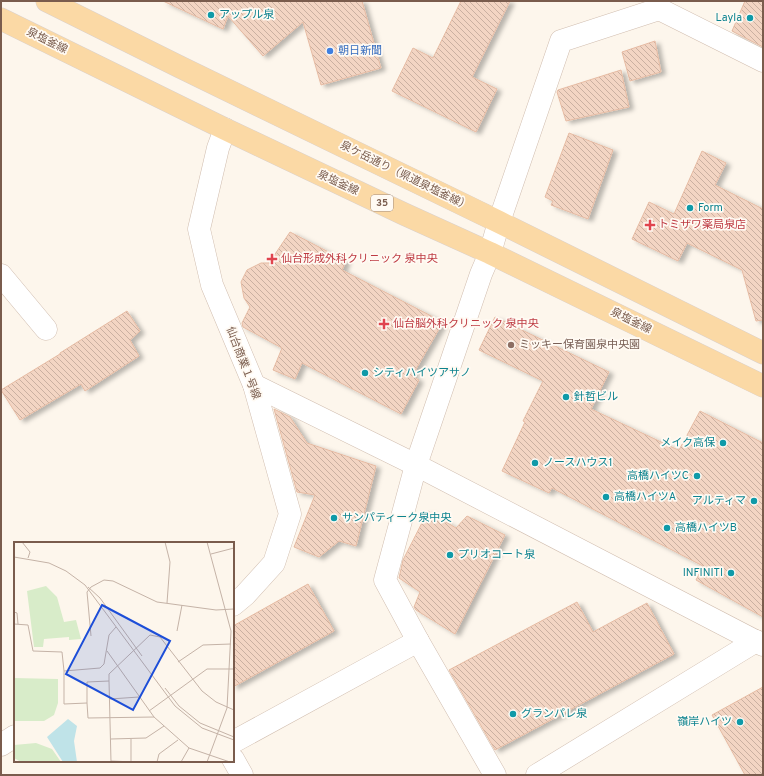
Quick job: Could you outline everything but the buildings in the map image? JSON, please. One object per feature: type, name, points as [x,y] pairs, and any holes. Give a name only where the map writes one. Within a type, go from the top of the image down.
[{"type":"main road","name":"泉ケ岳通り（県道泉塩釜線）","points":[[48,1],[186,71],[499,222],[763,353]]},
{"type":"main road","name":"泉塩釜線","points":[[1,19],[224,129],[490,253],[763,386]]},
{"type":"street","points":[[495,775],[418,641],[385,580],[416,465],[481,274],[490,253],[560,41],[658,9],[763,62]]},
{"type":"street","name":"仙台商業１号線","points":[[224,129],[198,229],[212,285],[254,385],[290,514],[274,563],[245,595],[234,604]]},
{"type":"street","points":[[1,275],[46,329]]},
{"type":"street","points":[[254,385],[416,465],[759,643]]},
{"type":"street","points":[[234,741],[418,641]]},
{"type":"street","points":[[537,775],[759,643]]},
{"type":"street","points":[[1,745],[14,737]]},
{"type":"street","points":[[234,761],[242,775]]},
{"type":"place","name":"アップル泉","points":[[211,15]]},
{"type":"place","name":"Layla","points":[[750,18]]},
{"type":"place","name":"朝日新聞","points":[[330,51]]},
{"type":"place","name":"Form","points":[[690,208]]},
{"type":"place","name":"トミザワ薬局泉店","points":[[650,225]]},
{"type":"place","name":"仙台形成外科クリニック 泉中央","points":[[272,259]]},
{"type":"place","name":"仙台脳外科クリニック 泉中央","points":[[384,324]]},
{"type":"place","name":"ミッキー保育園泉中央園","points":[[511,345]]},
{"type":"place","name":"シティハイツアサノ","points":[[365,373]]},
{"type":"place","name":"針哲ビル","points":[[566,397]]},
{"type":"place","name":"メイク高保","points":[[723,443]]},
{"type":"place","name":"ノースハウス1","points":[[535,463]]},
{"type":"place","name":"高橋ハイツC","points":[[697,476]]},
{"type":"place","name":"高橋ハイツA","points":[[606,497]]},
{"type":"place","name":"アルティマ","points":[[754,501]]},
{"type":"place","name":"サンパティーク泉中央","points":[[334,518]]},
{"type":"place","name":"高橋ハイツB","points":[[667,528]]},
{"type":"place","name":"プリオコート泉","points":[[450,555]]},
{"type":"place","name":"INFINITI","points":[[731,573]]},
{"type":"place","name":"グランパレ泉","points":[[513,714]]},
{"type":"place","name":"嶺岸ハイツ","points":[[740,722]]}]
